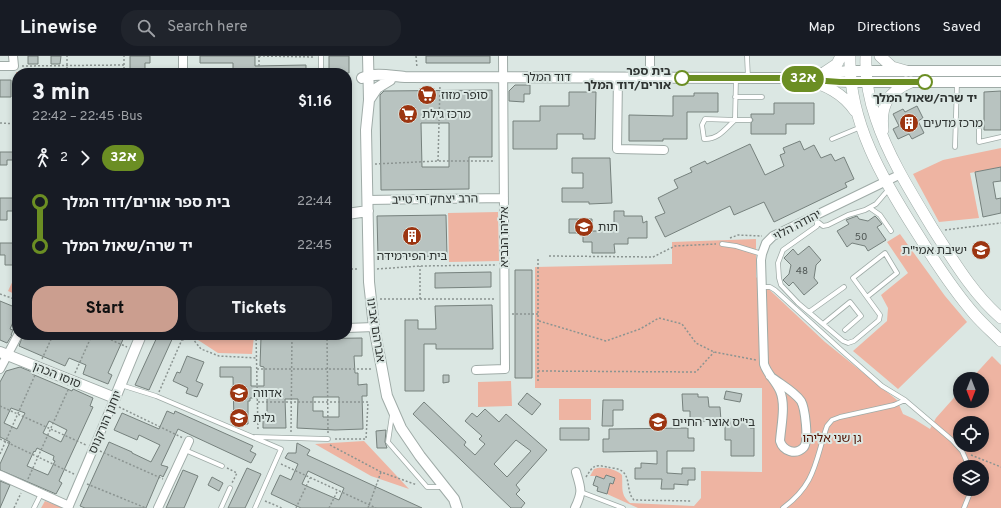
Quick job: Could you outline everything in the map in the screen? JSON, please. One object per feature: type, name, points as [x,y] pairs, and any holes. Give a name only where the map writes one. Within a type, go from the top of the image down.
[{"type":"main road","points":[[826,72],[837,64],[841,56]]},
{"type":"main road","points":[[850,56],[850,77],[857,114],[871,151],[888,185],[934,261],[957,294],[1001,341]]},
{"type":"main road","points":[[866,56],[867,77],[871,102],[876,119],[884,140],[901,174],[948,252],[970,284],[988,306],[1001,318]]},
{"type":"main road","points":[[880,56],[892,67],[906,71]]},
{"type":"main road","points":[[805,79],[823,85],[837,92],[857,114]]},
{"type":"main road","points":[[884,140],[882,116],[887,100],[896,90],[911,82]]},
{"type":"street","points":[[0,66],[14,66],[14,56]]},
{"type":"street","points":[[183,68],[184,56]]},
{"type":"street","name":"אברהם אבינו","points":[[362,56],[369,100],[366,130]]},
{"type":"street","points":[[368,56],[391,78],[377,88],[369,100]]},
{"type":"street","name":"אברהם אבינו","points":[[368,56],[363,109],[366,130],[368,269],[374,327],[387,396],[401,428],[410,443],[454,499],[458,508]]},
{"type":"street","name":"אליהו הנביא","points":[[476,370],[505,369],[502,56]]},
{"type":"street","points":[[650,56],[650,78]]},
{"type":"street","points":[[867,77],[906,71],[1001,71]]},
{"type":"street","name":"דוד המלך","points":[[785,78],[826,72],[850,77]]},
{"type":"street","points":[[850,77],[867,77],[911,82],[1001,82]]},
{"type":"street","name":"דוד המלך","points":[[366,78],[805,79],[850,77]]},
{"type":"street","points":[[618,78],[617,149],[664,150]]},
{"type":"street","name":"יהודה הלוי","points":[[770,376],[802,402],[804,408],[806,441],[804,446],[799,450],[792,452],[786,450],[782,446],[780,441],[782,396],[766,370],[764,364],[761,287],[762,254],[766,243],[773,236],[817,218],[888,185],[901,174]]},
{"type":"street","name":"הרב יצחק חי טייב","points":[[367,200],[504,198]]},
{"type":"street","points":[[352,213],[368,211]]},
{"type":"street","points":[[352,328],[374,327]]},
{"type":"street","points":[[0,369],[4,353],[14,340]]},
{"type":"street","name":"יוחנן הורקנוס","points":[[69,507],[139,340]]},
{"type":"street","name":"סוסו הכהן","points":[[4,353],[72,381],[113,401]]},
{"type":"street","points":[[158,508],[189,441]]},
{"type":"street","points":[[575,508],[581,496],[581,489],[576,472]]},
{"type":"street","points":[[0,474],[69,507]]},
{"type":"lane","points":[[321,56],[321,68]]},
{"type":"lane","points":[[747,56],[748,78]]},
{"type":"lane","points":[[736,78],[735,120],[717,137],[704,139],[702,125],[705,119],[735,120],[750,120]]},
{"type":"lane","points":[[955,147],[957,82]]},
{"type":"lane","points":[[735,97],[762,98]]},
{"type":"lane","points":[[832,139],[862,127]]},
{"type":"lane","points":[[979,129],[979,142],[1001,137]]},
{"type":"lane","points":[[817,218],[823,226],[848,215],[870,208],[876,204],[888,185]]},
{"type":"lane","points":[[870,208],[880,215],[892,231]]},
{"type":"lane","points":[[817,218],[817,226],[782,250],[778,263],[781,285],[809,312],[843,341],[854,341],[879,320],[880,314],[867,297],[853,278],[885,253],[897,273],[867,297]]},
{"type":"lane","points":[[722,244],[736,246],[762,254]]},
{"type":"lane","points":[[809,312],[844,286]]},
{"type":"lane","points":[[761,287],[770,287],[775,290],[882,386],[905,400],[953,441]]},
{"type":"lane","points":[[823,324],[850,302],[861,316],[845,330]]},
{"type":"lane","points":[[120,385],[156,396],[281,449],[255,508]]},
{"type":"lane","points":[[783,508],[794,500],[812,475],[827,426],[832,420],[840,416],[894,405],[905,400]]},
{"type":"lane","points":[[393,410],[388,442],[427,487],[445,487]]},
{"type":"lane","points":[[253,437],[328,439]]},
{"type":"lane","points":[[185,450],[222,466]]},
{"type":"lane","points":[[221,508],[230,488]]},
{"type":"lane","points":[[581,489],[623,508]]},
{"type":"lane","points":[[34,508],[41,494]]},
{"type":"lane","points":[[964,508],[969,496]]},
{"type":"path","points":[[67,56],[67,65]]},
{"type":"path","points":[[14,66],[124,65],[124,56]]},
{"type":"path","points":[[259,68],[259,56],[321,56]]},
{"type":"path","points":[[416,56],[417,78]]},
{"type":"path","points":[[438,161],[440,78]]},
{"type":"path","points":[[0,124],[12,124]]},
{"type":"path","points":[[367,164],[503,160]]},
{"type":"path","points":[[940,231],[1001,224]]},
{"type":"path","points":[[549,256],[653,257],[675,246],[722,244],[730,238],[738,235],[773,236]]},
{"type":"path","points":[[538,260],[538,381]]},
{"type":"path","points":[[352,269],[420,266],[504,265]]},
{"type":"path","points":[[420,266],[420,299]]},
{"type":"path","points":[[0,294],[12,298]]},
{"type":"path","points":[[370,298],[504,299]]},
{"type":"path","points":[[504,314],[539,314]]},
{"type":"path","points":[[539,320],[606,342],[640,330],[659,318],[682,324],[696,343],[714,352],[753,359],[764,364]]},
{"type":"path","points":[[0,454],[51,340]]},
{"type":"path","points":[[14,508],[51,429],[90,340]]},
{"type":"path","points":[[111,340],[134,350]]},
{"type":"path","points":[[156,396],[182,340]]},
{"type":"path","points":[[194,340],[201,349],[218,356],[257,358]]},
{"type":"path","points":[[256,340],[258,437]]},
{"type":"path","points":[[291,438],[292,340]]},
{"type":"path","points":[[258,402],[328,402],[368,402],[366,439],[328,439],[328,402],[327,340]]},
{"type":"path","points":[[538,371],[696,372],[714,352]]},
{"type":"path","points":[[257,369],[382,369]]},
{"type":"path","points":[[113,401],[189,441]]},
{"type":"path","points":[[0,406],[170,482]]},
{"type":"path","points":[[0,439],[81,479],[146,508]]},
{"type":"path","points":[[318,439],[381,472],[418,485]]},
{"type":"path","points":[[964,452],[1001,467]]},
{"type":"path","points":[[275,461],[376,508]]},
{"type":"path","points":[[581,489],[591,470],[598,465],[622,471],[628,481],[629,492],[634,500],[692,501]]},
{"type":"path","points":[[222,466],[237,473],[230,488]]},
{"type":"path","points":[[368,508],[381,472]]},
{"type":"path","points":[[296,508],[310,478]]},
{"type":"path","points":[[329,508],[338,490]]},
{"type":"path","points":[[260,499],[282,508]]},
{"type":"green space","points":[[1001,148],[1001,167],[970,173],[979,218],[939,222],[913,174],[943,160]]},
{"type":"green space","points":[[498,212],[499,261],[449,262],[448,213]]},
{"type":"green space","points":[[900,234],[945,296],[967,322],[898,389],[853,351],[887,321],[888,308],[881,295],[908,273],[887,242]]},
{"type":"green space","name":"גן שני אליהו","points":[[756,239],[756,277],[825,342],[897,400],[903,414],[930,429],[936,418],[953,399],[953,408],[989,408],[989,372],[977,372],[992,356],[1001,365],[1001,508],[638,508],[607,494],[610,483],[613,484],[614,478],[606,475],[604,479],[596,476],[590,476],[594,469],[609,469],[622,475],[623,494],[630,503],[694,506],[701,498],[701,471],[762,472],[762,388],[535,388],[535,267],[672,264],[672,242]]},
{"type":"green space","points":[[12,283],[12,293],[8,291]]},
{"type":"green space","points":[[198,340],[254,340],[252,354],[218,353]]},
{"type":"green space","points":[[511,381],[512,406],[478,407],[478,382]]},
{"type":"green space","points":[[559,399],[591,399],[591,420],[559,420]]},
{"type":"green space","points":[[364,441],[409,489],[371,476],[315,444]]},
{"type":"green space","points":[[45,501],[61,507],[61,508],[41,508]]},
{"type":"building","points":[[28,56],[38,56],[38,64],[28,64]]},
{"type":"building","points":[[51,56],[61,56],[60,64],[51,64]]},
{"type":"building","points":[[130,56],[150,56],[150,63],[145,63],[145,68],[130,68]]},
{"type":"building","points":[[200,56],[255,56],[255,66],[306,65],[306,68],[233,68],[233,63],[200,63]]},
{"type":"building","points":[[329,56],[349,56],[349,68],[329,68]]},
{"type":"building","points":[[426,56],[490,56],[490,63],[426,63]]},
{"type":"building","points":[[0,80],[11,80],[11,97],[0,97]]},
{"type":"building","points":[[515,85],[530,85],[530,94],[524,94],[524,102],[509,101],[509,91]]},
{"type":"building","points":[[492,90],[492,157],[469,157],[469,189],[381,190],[380,95],[384,91]],"holes":[[[421,123],[449,123],[449,167],[422,167]]]},
{"type":"building","points":[[1001,91],[1001,130],[984,130],[984,92]]},
{"type":"building","points":[[569,92],[596,92],[595,139],[583,139],[583,134],[557,134],[557,149],[513,149],[513,121],[540,121],[540,106],[569,106]]},
{"type":"building","points":[[694,93],[718,93],[718,112],[687,112],[687,139],[629,141],[629,115],[673,116],[673,96],[694,96]]},
{"type":"building","points":[[774,103],[814,103],[814,124],[786,124],[786,134],[751,134],[751,123],[753,120],[751,114],[774,114]]},
{"type":"building","name":"מרכז מדעים","points":[[917,106],[923,118],[918,121],[924,133],[912,139],[909,134],[898,139],[893,129],[899,126],[893,114],[903,109],[905,112]]},
{"type":"building","points":[[800,141],[804,150],[814,145],[821,158],[831,154],[835,161],[844,157],[854,179],[845,183],[847,187],[774,222],[764,202],[734,215],[730,206],[665,237],[655,217],[665,213],[658,198],[678,188],[674,180],[692,172],[690,168],[705,161],[707,164],[750,144],[765,175],[784,166],[780,155],[785,153],[783,148]]},
{"type":"building","points":[[0,152],[12,152],[12,160],[7,160],[7,165],[0,165]]},
{"type":"building","points":[[572,158],[610,158],[612,203],[589,204],[589,202],[562,202],[562,188],[583,188],[583,173],[572,173]]},
{"type":"building","points":[[1001,167],[1001,181],[993,182],[996,199],[1001,198],[1001,213],[983,217],[975,172]]},
{"type":"building","points":[[0,198],[12,198],[12,211],[7,211],[7,220],[0,220]]},
{"type":"building","points":[[614,211],[624,211],[624,216],[642,216],[643,223],[647,221],[647,238],[628,238],[628,244],[614,244],[615,253],[592,253],[592,242],[583,242],[583,233],[569,233],[569,219],[592,219],[592,231],[614,231]]},
{"type":"building","name":"בית הפירמידה","points":[[446,215],[447,256],[378,257],[377,216]]},
{"type":"building","points":[[857,216],[859,219],[868,221],[875,216],[882,224],[877,227],[886,240],[868,251],[865,246],[852,243],[847,247],[837,231],[849,224],[846,220]]},
{"type":"building","points":[[0,243],[12,243],[12,265],[5,265],[5,255],[0,255]]},
{"type":"building","points":[[809,246],[821,260],[816,265],[814,278],[818,283],[804,295],[793,282],[789,286],[783,280],[789,274],[791,265],[784,258],[793,249],[798,255]]},
{"type":"building","points":[[515,270],[532,270],[532,378],[515,378]]},
{"type":"building","points":[[491,272],[491,287],[435,288],[435,273]]},
{"type":"building","points":[[0,301],[12,306],[12,324],[10,329],[12,330],[12,335],[7,343],[0,340]]},
{"type":"building","points":[[492,305],[493,349],[436,349],[436,344],[424,344],[424,391],[405,391],[405,320],[418,320],[418,329],[436,329],[435,306]]},
{"type":"building","points":[[352,338],[362,338],[362,356],[354,356],[355,373],[358,373],[358,385],[367,384],[367,396],[362,396],[363,429],[335,430],[297,428],[298,399],[285,399],[286,428],[263,428],[263,418],[267,418],[267,398],[250,398],[250,401],[248,401],[248,424],[234,424],[233,377],[220,377],[220,367],[251,367],[251,386],[264,386],[264,367],[260,366],[261,340],[352,340]],"holes":[[[313,397],[339,397],[339,417],[323,417],[323,411],[313,411]]]},
{"type":"building","points":[[21,340],[123,340],[108,373],[112,375],[108,384],[83,374],[86,365],[69,358],[65,366],[19,346]]},
{"type":"building","points":[[156,340],[172,340],[149,390],[135,385]]},
{"type":"building","points":[[187,356],[204,362],[196,381],[203,384],[197,397],[186,393],[188,388],[173,381],[177,372],[180,373]]},
{"type":"building","points":[[20,367],[32,372],[32,374],[72,391],[73,389],[93,398],[90,406],[93,407],[59,481],[62,483],[56,494],[0,470],[0,464],[10,442],[0,437],[0,382],[6,371]],"holes":[[[11,408],[25,413],[17,429],[4,423]],[[49,421],[67,430],[61,442],[43,433]],[[37,448],[54,456],[53,460],[55,461],[48,475],[27,466],[34,451],[35,452]]]},
{"type":"building","points":[[443,375],[449,375],[449,382],[443,383]]},
{"type":"building","points":[[726,391],[742,394],[740,402],[724,399]]},
{"type":"building","points":[[527,393],[541,404],[532,415],[518,404]]},
{"type":"building","points":[[682,394],[698,394],[698,397],[708,397],[709,407],[720,407],[721,421],[690,422],[690,411],[683,411]]},
{"type":"building","points":[[603,400],[623,400],[623,410],[613,410],[613,426],[602,426]]},
{"type":"building","points":[[424,402],[466,442],[464,445],[475,455],[485,444],[479,439],[482,436],[465,421],[472,413],[477,417],[485,409],[499,422],[506,414],[547,450],[516,485],[520,490],[516,494],[525,503],[521,508],[511,508],[413,414]],"holes":[[[516,440],[531,451],[507,477],[494,464]]]},
{"type":"building","points":[[167,411],[174,414],[175,411],[253,446],[250,451],[256,454],[251,463],[178,429],[161,465],[168,467],[163,477],[160,475],[146,508],[85,508],[80,506],[109,442],[151,462],[160,445],[139,435],[137,440],[114,430],[122,413],[159,429]]},
{"type":"building","points":[[725,419],[750,419],[750,428],[754,428],[754,456],[731,456],[731,440],[725,440]]},
{"type":"building","points":[[560,428],[589,428],[589,440],[560,440]]},
{"type":"building","points":[[688,428],[688,438],[694,438],[694,451],[667,451],[667,473],[682,474],[682,468],[695,468],[695,480],[688,480],[688,485],[674,484],[674,489],[661,489],[662,479],[635,479],[635,468],[641,468],[641,463],[657,464],[657,451],[603,452],[603,439],[609,439],[609,429]]},
{"type":"building","points":[[386,430],[385,442],[387,448],[377,448],[376,431]]},
{"type":"building","points":[[297,443],[310,450],[307,455],[422,508],[301,508],[271,494],[280,475],[291,480],[298,464],[285,458],[288,453],[296,453]],"holes":[[[308,471],[344,488],[339,500],[302,484]]]},
{"type":"building","points":[[247,468],[261,474],[245,508],[228,508]]},
{"type":"building","points":[[183,470],[198,476],[184,508],[166,508]]},
{"type":"building","points":[[606,475],[615,478],[613,484],[610,483],[607,494],[597,491],[598,487],[593,485],[596,476],[604,479]]},
{"type":"building","points":[[212,477],[223,483],[219,491],[208,485]]},
{"type":"building","points":[[0,481],[10,485],[0,508]]},
{"type":"bus line","name":"32א","points":[[682,78],[785,78],[840,82],[925,82]]},
{"type":"place","name":"בית ספר אורים/דוד המלך","points":[[682,78]]},
{"type":"place","name":"יד שרה/שאול המלך","points":[[925,82]]},
{"type":"place","name":"סופר מזוז","points":[[427,95]]},
{"type":"place","name":"מרכז גילת","points":[[408,114]]},
{"type":"place","name":"מרכז מדעים","points":[[909,123]]},
{"type":"place","name":"תות","points":[[584,227]]},
{"type":"place","name":"בית הפירמידה","points":[[412,236]]},
{"type":"place","name":"ישיבת אמי\"ת","points":[[981,250]]},
{"type":"place","name":"אדווה","points":[[239,393]]},
{"type":"place","name":"גלית","points":[[239,418]]},
{"type":"place","name":"בי\"ס אוצר החיים","points":[[658,422]]}]
